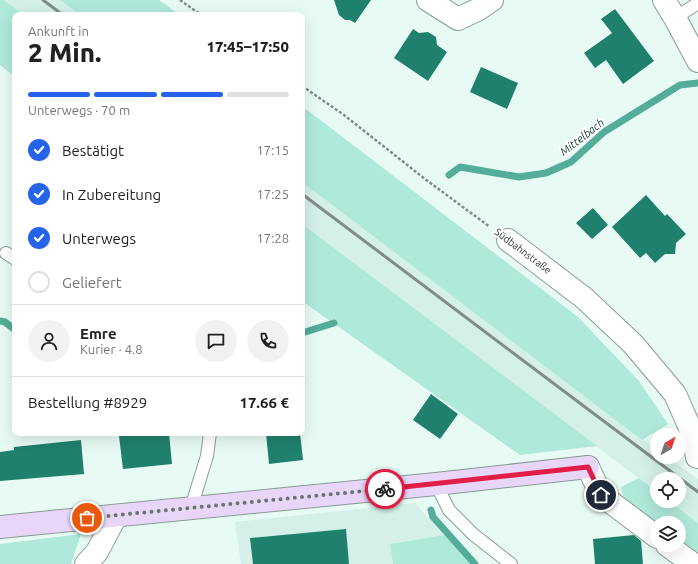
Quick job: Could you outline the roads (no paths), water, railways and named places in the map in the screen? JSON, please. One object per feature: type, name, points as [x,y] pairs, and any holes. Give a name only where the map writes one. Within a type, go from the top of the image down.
[{"type":"street","points":[[428,0],[458,19],[479,9],[492,0]]},
{"type":"street","points":[[670,9],[697,58]]},
{"type":"street","name":"Südbahnstraße","points":[[508,240],[584,298],[633,344],[675,394],[693,435],[697,457]]},
{"type":"street","points":[[0,527],[436,484],[588,467],[601,495],[650,532]]},
{"type":"street","points":[[86,564],[97,552],[116,516]]},
{"type":"street","points":[[677,552],[693,564]]},
{"type":"lane","points":[[670,9],[698,3]]},
{"type":"lane","points":[[191,508],[207,456],[210,436]]},
{"type":"lane","points":[[436,484],[449,510],[474,535],[511,564]]},
{"type":"waterway","name":"Mittelbach","points":[[449,175],[460,167],[519,177],[546,173],[571,162],[604,132],[680,85],[698,83]]},
{"type":"waterway","name":"Mittelbach","points":[[0,321],[5,322],[12,328]]},
{"type":"waterway","name":"Mittelbach","points":[[305,332],[334,323]]},
{"type":"waterway","points":[[431,510],[433,517],[475,564]]},
{"type":"railway","points":[[43,0],[59,12]]},
{"type":"railway","points":[[305,196],[698,492]]}]
